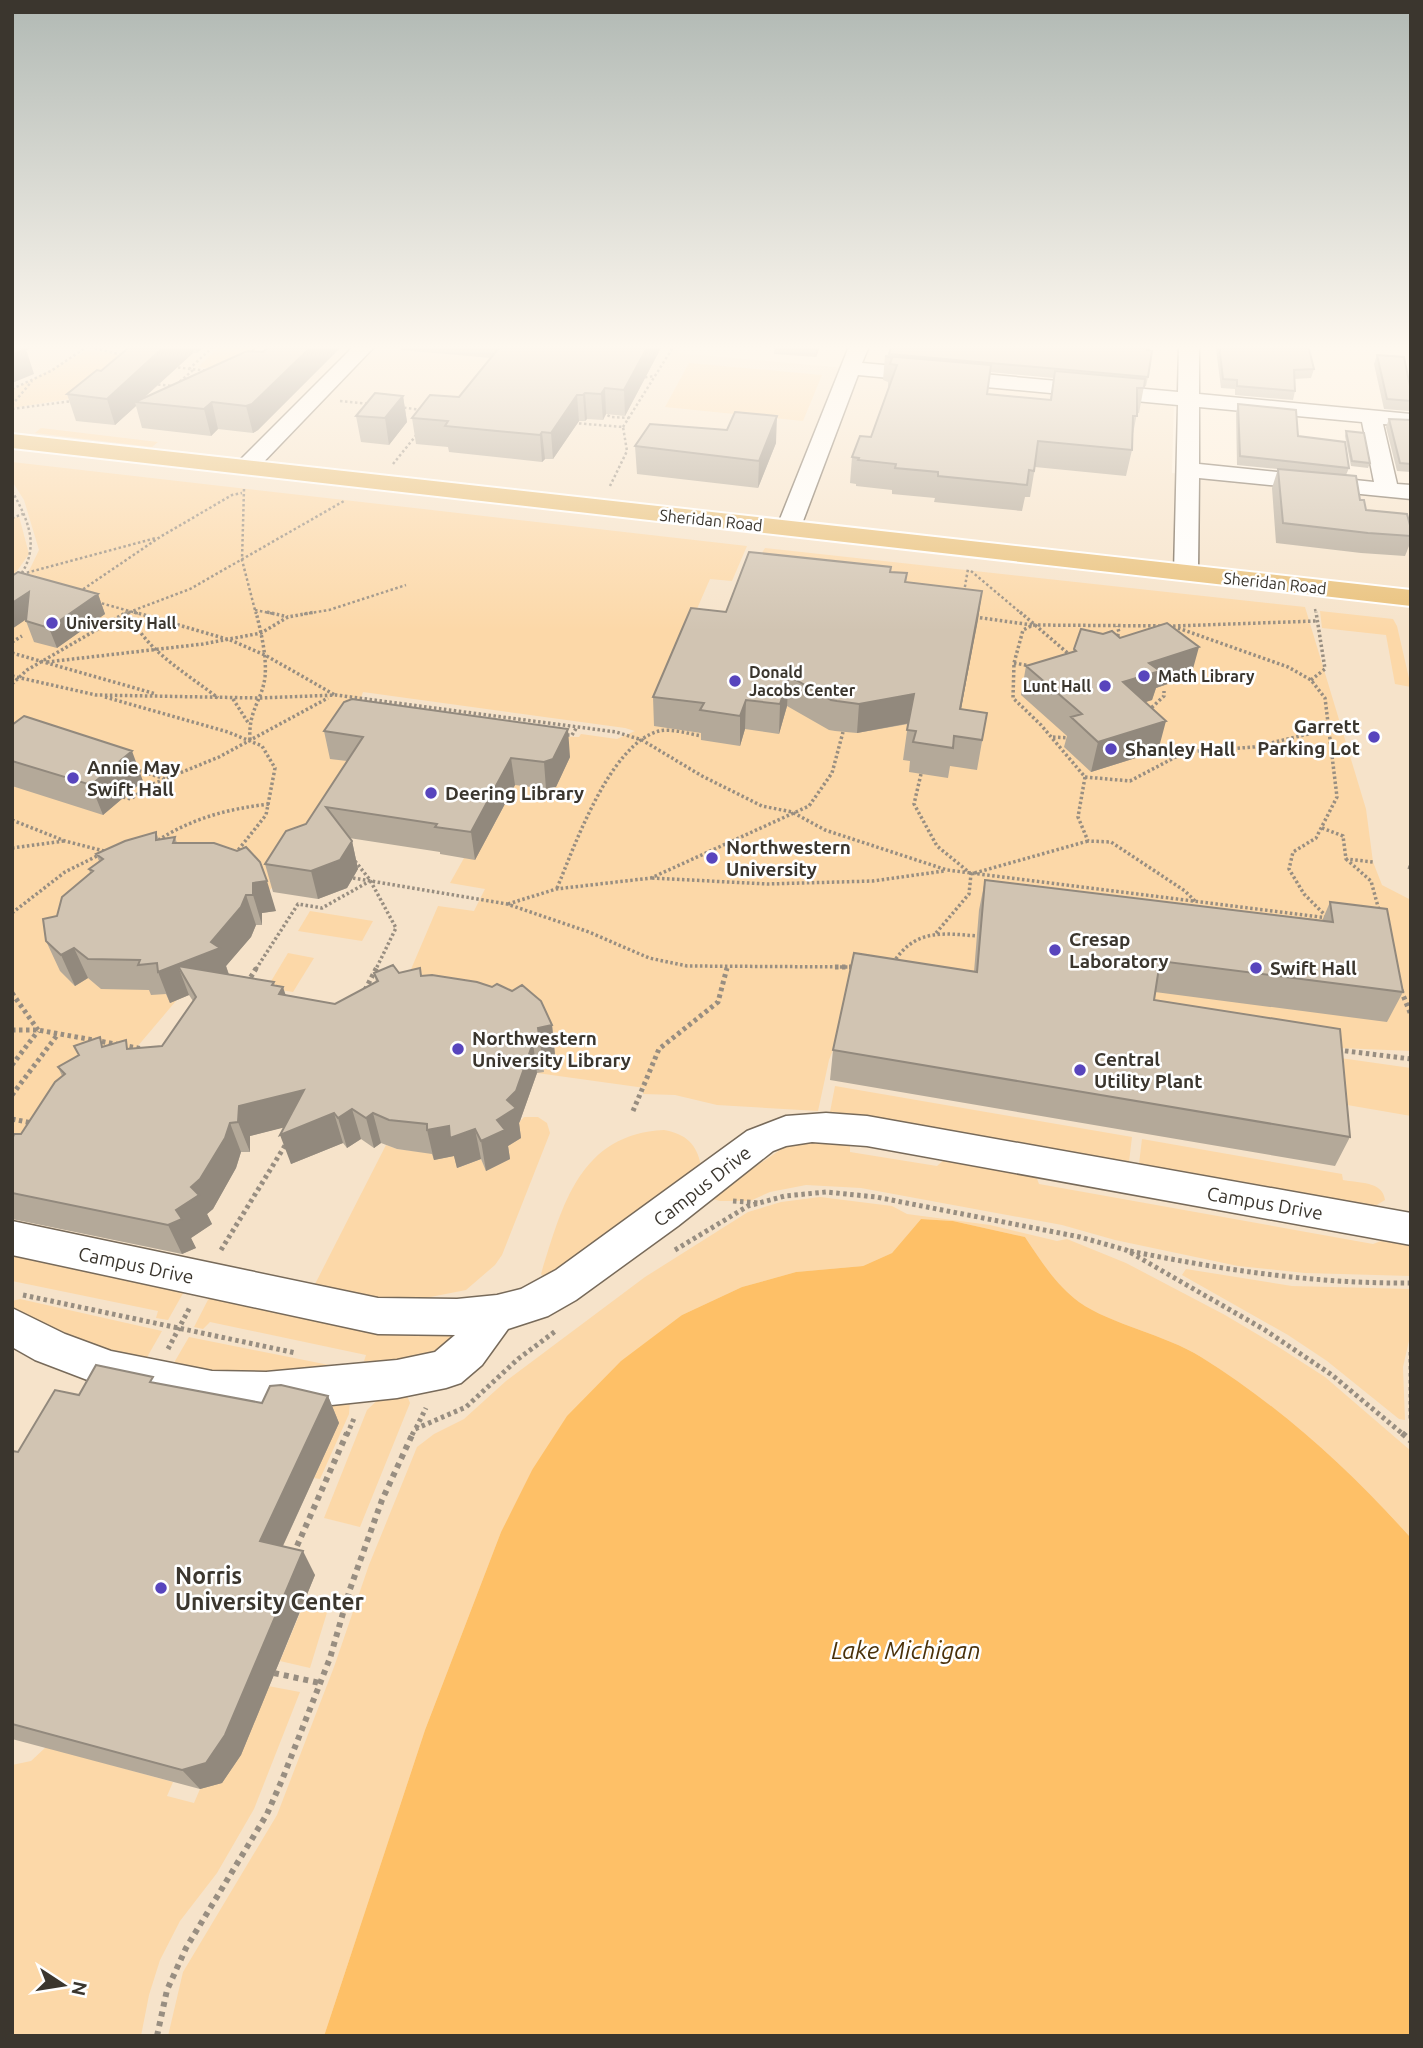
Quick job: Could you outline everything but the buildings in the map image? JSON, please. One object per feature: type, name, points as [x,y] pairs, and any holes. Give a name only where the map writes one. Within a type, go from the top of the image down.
[{"type":"main road","name":"Sheridan Road","points":[[12,441],[246,477],[788,529],[1411,598]]},
{"type":"street","points":[[246,477],[280,440]]},
{"type":"street","points":[[788,529],[822,440]]},
{"type":"street","points":[[1186,573],[1188,440]]},
{"type":"street","points":[[1376,440],[1387,490]]},
{"type":"street","points":[[1188,470],[1411,492]]},
{"type":"street","name":"Campus Drive","points":[[12,1238],[378,1316],[411,1318],[495,1313],[532,1303],[570,1282],[671,1212],[760,1141],[776,1132],[795,1128],[867,1131],[1411,1229]]},
{"type":"street","points":[[12,1326],[50,1347],[111,1370],[212,1391],[277,1392],[369,1383],[446,1369],[467,1352],[495,1313]]},
{"type":"path","points":[[392,464],[413,440]]},
{"type":"path","points":[[609,488],[628,456],[628,440]]},
{"type":"path","points":[[246,477],[242,493],[242,560],[265,655],[265,678],[249,724],[250,740]]},
{"type":"path","points":[[12,491],[21,505],[34,550],[28,567],[16,580],[26,583]]},
{"type":"path","points":[[85,599],[74,596],[160,537],[232,495],[242,493]]},
{"type":"path","points":[[12,684],[27,670],[128,612],[190,589],[351,498]]},
{"type":"path","points":[[15,508],[21,505]]},
{"type":"path","points":[[12,518],[23,514]]},
{"type":"path","points":[[21,575],[160,537]]},
{"type":"path","points":[[962,604],[968,569],[1076,660]]},
{"type":"path","points":[[42,662],[230,640],[261,633],[288,617],[329,610],[406,585]]},
{"type":"path","points":[[96,602],[230,640],[265,655],[335,695]]},
{"type":"path","points":[[1311,680],[1325,669],[1315,608]]},
{"type":"path","points":[[255,610],[288,617]]},
{"type":"path","points":[[128,612],[134,630],[218,698]]},
{"type":"path","points":[[972,617],[1033,625],[1117,626],[1316,621]]},
{"type":"path","points":[[1033,625],[1023,630],[1014,663],[1013,698],[1052,737],[1085,777],[1130,780],[1185,752],[1197,754],[1254,747],[1329,729]]},
{"type":"path","points":[[1114,644],[1119,632],[1117,626]]},
{"type":"path","points":[[1174,626],[1288,667],[1311,680],[1325,698],[1336,797],[1316,838],[1293,852],[1289,869],[1304,894],[1328,918]]},
{"type":"path","points":[[12,642],[22,636]]},
{"type":"path","points":[[12,653],[163,696]]},
{"type":"path","points":[[1063,662],[1072,656]]},
{"type":"path","points":[[1014,663],[1037,667]]},
{"type":"path","points":[[12,676],[96,695],[250,740],[262,746],[275,768],[267,815],[232,857],[240,858]]},
{"type":"path","points":[[1145,715],[1164,696],[1164,691]]},
{"type":"path","points":[[96,695],[218,698],[335,695],[616,732],[642,740],[735,794],[762,806],[792,812],[825,830],[947,870],[1341,920]]},
{"type":"path","points":[[123,797],[131,799],[148,786],[194,769],[303,709],[335,695]]},
{"type":"path","points":[[233,698],[249,724]]},
{"type":"path","points":[[377,708],[379,701]]},
{"type":"path","points":[[449,718],[453,711]]},
{"type":"path","points":[[474,721],[478,714]]},
{"type":"path","points":[[499,724],[503,717]]},
{"type":"path","points":[[559,735],[572,735],[577,727]]},
{"type":"path","points":[[556,889],[596,798],[628,753],[642,740],[659,731],[702,736]]},
{"type":"path","points":[[652,878],[809,806],[832,773],[843,732]]},
{"type":"path","points":[[1052,737],[1074,738]]},
{"type":"path","points":[[129,768],[165,779]]},
{"type":"path","points":[[921,774],[914,804],[937,846],[971,874]]},
{"type":"path","points":[[1085,777],[1078,817],[1088,841]]},
{"type":"path","points":[[156,847],[148,847],[175,828],[213,813],[269,804]]},
{"type":"path","points":[[12,820],[65,841],[106,852],[65,872],[13,910]]},
{"type":"path","points":[[1322,828],[1343,836],[1346,859]]},
{"type":"path","points":[[12,848],[65,841]]},
{"type":"path","points":[[971,874],[994,865],[1068,850],[1088,841],[1111,842],[1185,891],[1196,902],[1196,914]]},
{"type":"path","points":[[350,855],[370,880],[396,928],[365,990]]},
{"type":"path","points":[[1346,859],[1373,862]]},
{"type":"path","points":[[1346,859],[1368,873],[1374,884],[1382,925]]},
{"type":"path","points":[[507,904],[556,889],[652,878],[767,884],[873,881],[947,870]]},
{"type":"path","points":[[936,933],[968,894],[971,874]]},
{"type":"path","points":[[353,878],[507,904],[589,932],[649,958],[687,966],[842,966],[867,969]]},
{"type":"path","points":[[247,984],[298,904],[322,908],[370,880]]},
{"type":"path","points":[[888,973],[900,950],[916,938],[936,933],[977,936]]},
{"type":"path","points":[[632,1111],[659,1049],[718,1002],[727,968]]},
{"type":"path","points":[[1400,988],[1411,1015]]},
{"type":"path","points":[[12,993],[38,1030]]},
{"type":"path","points":[[12,1030],[38,1030],[147,1049]]},
{"type":"path","points":[[12,1065],[38,1030]]},
{"type":"path","points":[[12,1096],[58,1034]]},
{"type":"path","points":[[1334,1050],[1411,1059]]},
{"type":"path","points":[[12,1119],[35,1124]]},
{"type":"path","points":[[220,1252],[291,1136]]},
{"type":"path","points":[[664,1257],[748,1206],[785,1196],[826,1192],[876,1197],[1023,1224],[1126,1251],[1273,1278],[1411,1283]]},
{"type":"path","points":[[1126,1251],[1294,1348],[1342,1382],[1411,1441]]},
{"type":"path","points":[[12,1293],[300,1354]]},
{"type":"path","points":[[178,1329],[191,1305]]},
{"type":"path","points":[[157,2036],[167,1990],[186,1948],[267,1814],[320,1683],[382,1500],[415,1429],[466,1407],[518,1359],[561,1327]]},
{"type":"path","points":[[1411,1352],[1411,1419]]},
{"type":"path","points":[[291,1558],[369,1383]]},
{"type":"path","points":[[274,1673],[320,1683]]},
{"type":"shaded area","name":"Northwestern University","points":[[12,440],[1173,440],[1172,473],[1411,497],[1411,1538],[1376,1499],[357,1936],[324,2036],[12,2036]]},
{"type":"shaded area","points":[[90,440],[158,442],[152,447]]},
{"type":"shaded area","points":[[12,462],[747,546],[732,581],[710,579],[655,724],[765,548],[1305,607],[1366,809],[1373,862],[1382,885],[1411,900],[1411,1051],[842,1027],[829,1060],[818,1111],[717,1105],[675,1095],[643,1094],[645,1088],[537,1073],[400,995],[438,906],[474,911],[485,889],[450,883],[464,858],[475,859],[515,785],[497,735],[579,737],[581,734],[617,739],[635,731],[363,692],[350,729],[369,764],[313,839],[27,1177],[12,1201],[12,586],[27,575],[39,550],[24,500],[12,481]]},
{"type":"shaded area","points":[[19,516],[29,554],[12,578],[12,519]]},
{"type":"shaded area","points":[[1320,611],[1393,619],[1411,687],[1395,684],[1386,635],[1322,628]]},
{"type":"shaded area","points":[[310,911],[373,921],[362,941],[298,931]]},
{"type":"shaded area","points":[[288,953],[314,958],[293,992],[267,988]]},
{"type":"shaded area","points":[[1326,1056],[1411,1068],[1411,1116],[1330,1102]]},
{"type":"shaded area","points":[[835,1086],[1132,1137],[1129,1162],[868,1116],[830,1112]]},
{"type":"shaded area","points":[[524,1117],[538,1117],[547,1123],[550,1133],[502,1255],[495,1265],[466,1290],[400,1303],[312,1290],[386,1145],[397,1149],[455,1156],[457,1168],[481,1159],[486,1170]]},
{"type":"shaded area","points":[[664,1130],[689,1141],[697,1152],[701,1166],[569,1270],[544,1278],[541,1274],[557,1224],[578,1178],[593,1160],[612,1145],[635,1135]]},
{"type":"shaded area","points":[[1142,1139],[1342,1174],[1343,1180],[1380,1189],[1385,1200],[1375,1206],[1139,1164]]},
{"type":"shaded area","points":[[816,1140],[850,1144],[850,1152],[937,1166],[945,1159],[1036,1176],[1039,1184],[1373,1244],[1381,1241],[1411,1246],[1411,1276],[1305,1273],[1238,1266],[1115,1240],[1062,1225],[861,1188],[806,1185],[770,1192],[750,1201],[720,1201],[709,1198],[783,1148]]},
{"type":"shaded area","points":[[820,1197],[892,1206],[907,1214],[990,1225],[1057,1241],[1067,1239],[1126,1263],[1225,1315],[1325,1377],[1411,1451],[1411,1538],[1338,1463],[1286,1418],[1230,1376],[1186,1349],[1107,1317],[1079,1302],[1056,1280],[1025,1237],[953,1221],[921,1219],[892,1253],[863,1266],[796,1272],[742,1287],[682,1315],[532,1470],[501,1532],[425,1730],[324,2036],[168,2036],[183,1972],[277,1815],[334,1667],[369,1565],[417,1447],[434,1434],[464,1419],[506,1381],[645,1277],[748,1212],[781,1202]]},
{"type":"shaded area","points":[[12,1252],[186,1288],[168,1320],[156,1318],[158,1311],[12,1281]]},
{"type":"shaded area","points":[[1186,1269],[1292,1286],[1411,1289],[1411,1332],[1403,1367],[1405,1420],[1399,1419],[1327,1361],[1288,1335],[1182,1275]]},
{"type":"shaded area","points":[[211,1294],[447,1330],[453,1336],[452,1343],[446,1351],[392,1368],[364,1361],[366,1355],[210,1322],[203,1329],[194,1327]]},
{"type":"shaded area","points":[[20,1299],[162,1331],[142,1366],[12,1313],[12,1301]]},
{"type":"shaded area","points":[[189,1337],[344,1368],[347,1372],[168,1373]]},
{"type":"shaded area","points":[[386,1392],[406,1393],[410,1403],[360,1527],[324,1518],[367,1410]]},
{"type":"shaded area","points":[[350,1401],[349,1414],[320,1479],[314,1478],[338,1423],[243,1416]]},
{"type":"shaded area","points":[[305,1601],[329,1606],[310,1668],[280,1661]]},
{"type":"shaded area","points":[[268,1686],[300,1692],[254,1809],[217,1873],[180,1921],[160,1960],[149,1995],[141,2036],[12,2036],[12,1765],[31,1761],[46,1747],[173,1782],[167,1796],[194,1803],[200,1789]]},
{"type":"water","name":"Lake Michigan","points":[[921,1219],[953,1221],[1025,1237],[1056,1280],[1079,1302],[1107,1317],[1186,1349],[1230,1376],[1286,1418],[1338,1463],[1411,1538],[1411,2036],[324,2036],[425,1730],[501,1532],[532,1470],[567,1416],[621,1361],[682,1315],[742,1287],[796,1272],[863,1266],[892,1253]]},
{"type":"place","name":"University Hall","points":[[52,623]]},
{"type":"place","name":"Math Library","points":[[1144,676]]},
{"type":"place","name":"Donald Jacobs Center","points":[[735,681]]},
{"type":"place","name":"Lunt Hall","points":[[1105,686]]},
{"type":"place","name":"Garrett Parking Lot","points":[[1374,737]]},
{"type":"place","name":"Shanley Hall","points":[[1111,749]]},
{"type":"place","name":"Annie May Swift Hall","points":[[73,778]]},
{"type":"place","name":"Deering Library","points":[[431,793]]},
{"type":"place","name":"Northwestern University","points":[[712,858]]},
{"type":"place","name":"Cresap Laboratory","points":[[1055,950]]},
{"type":"place","name":"Swift Hall","points":[[1256,968]]},
{"type":"place","name":"Northwestern University Library","points":[[458,1049]]},
{"type":"place","name":"Central Utility Plant","points":[[1080,1070]]},
{"type":"place","name":"Norris University Center","points":[[161,1588]]}]
